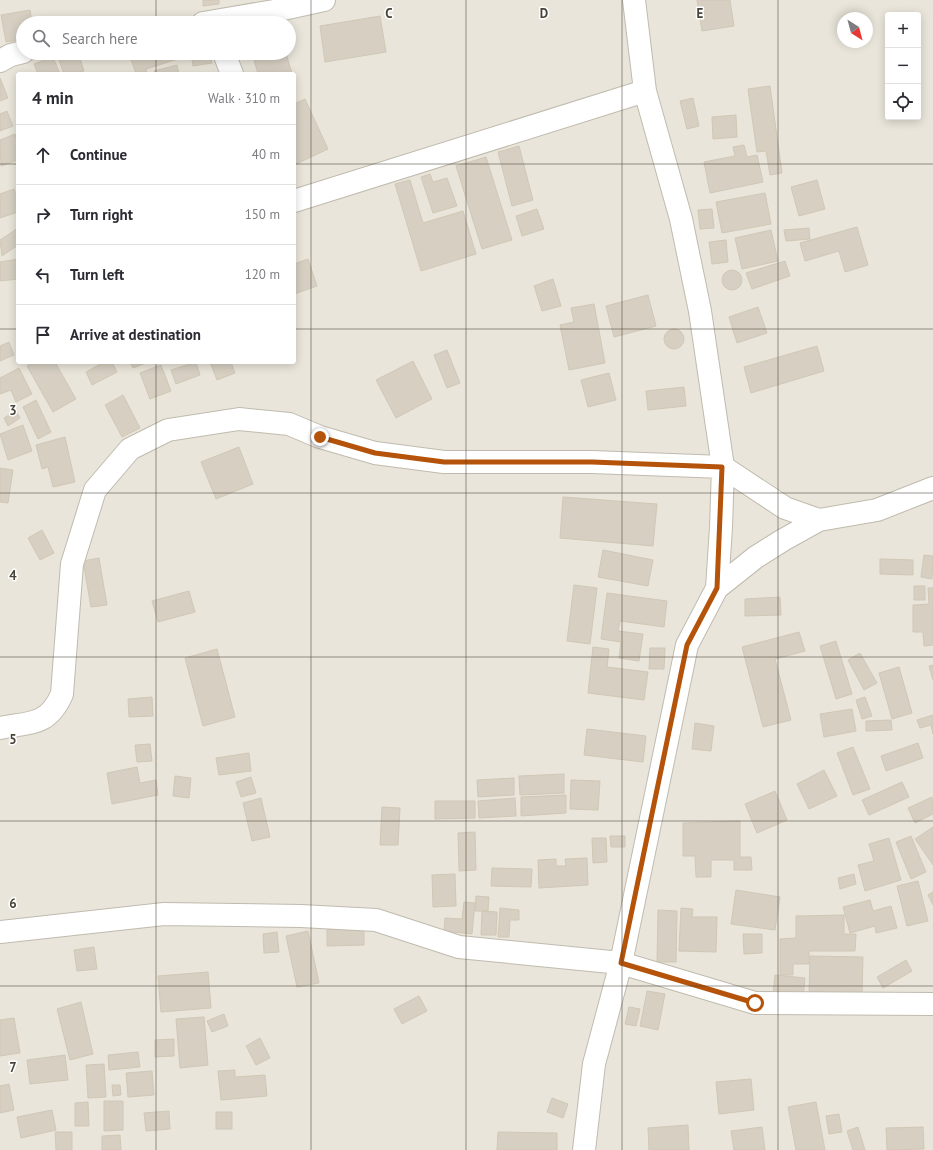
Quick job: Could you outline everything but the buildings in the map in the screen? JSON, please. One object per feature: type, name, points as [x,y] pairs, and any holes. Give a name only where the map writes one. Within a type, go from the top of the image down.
[{"type":"street","points":[[247,16],[324,0]]},
{"type":"street","points":[[634,0],[645,91],[680,219],[700,311],[722,467],[717,588]]},
{"type":"street","points":[[0,61],[16,54]]},
{"type":"street","points":[[227,60],[231,72]]},
{"type":"street","points":[[296,200],[645,91]]},
{"type":"street","points":[[0,728],[42,720],[56,708],[62,694],[72,564],[95,490],[130,449],[168,430],[239,419],[289,424],[320,437],[375,453],[444,462],[592,462],[722,467],[785,508],[819,520]]},
{"type":"street","points":[[584,1150],[594,1064],[621,963],[687,645],[717,588],[756,558],[783,540],[819,520],[877,510],[933,488]]},
{"type":"street","points":[[0,932],[164,914],[301,916],[376,920],[459,947],[621,963],[755,1003],[933,1004]]},
{"type":"shaded area","points":[[0,0],[933,0],[933,1150],[0,1150]]},
{"type":"route","points":[[320,437],[375,453],[444,462],[592,462],[722,467],[721,526],[717,588],[687,645],[621,963],[755,1003]]}]
